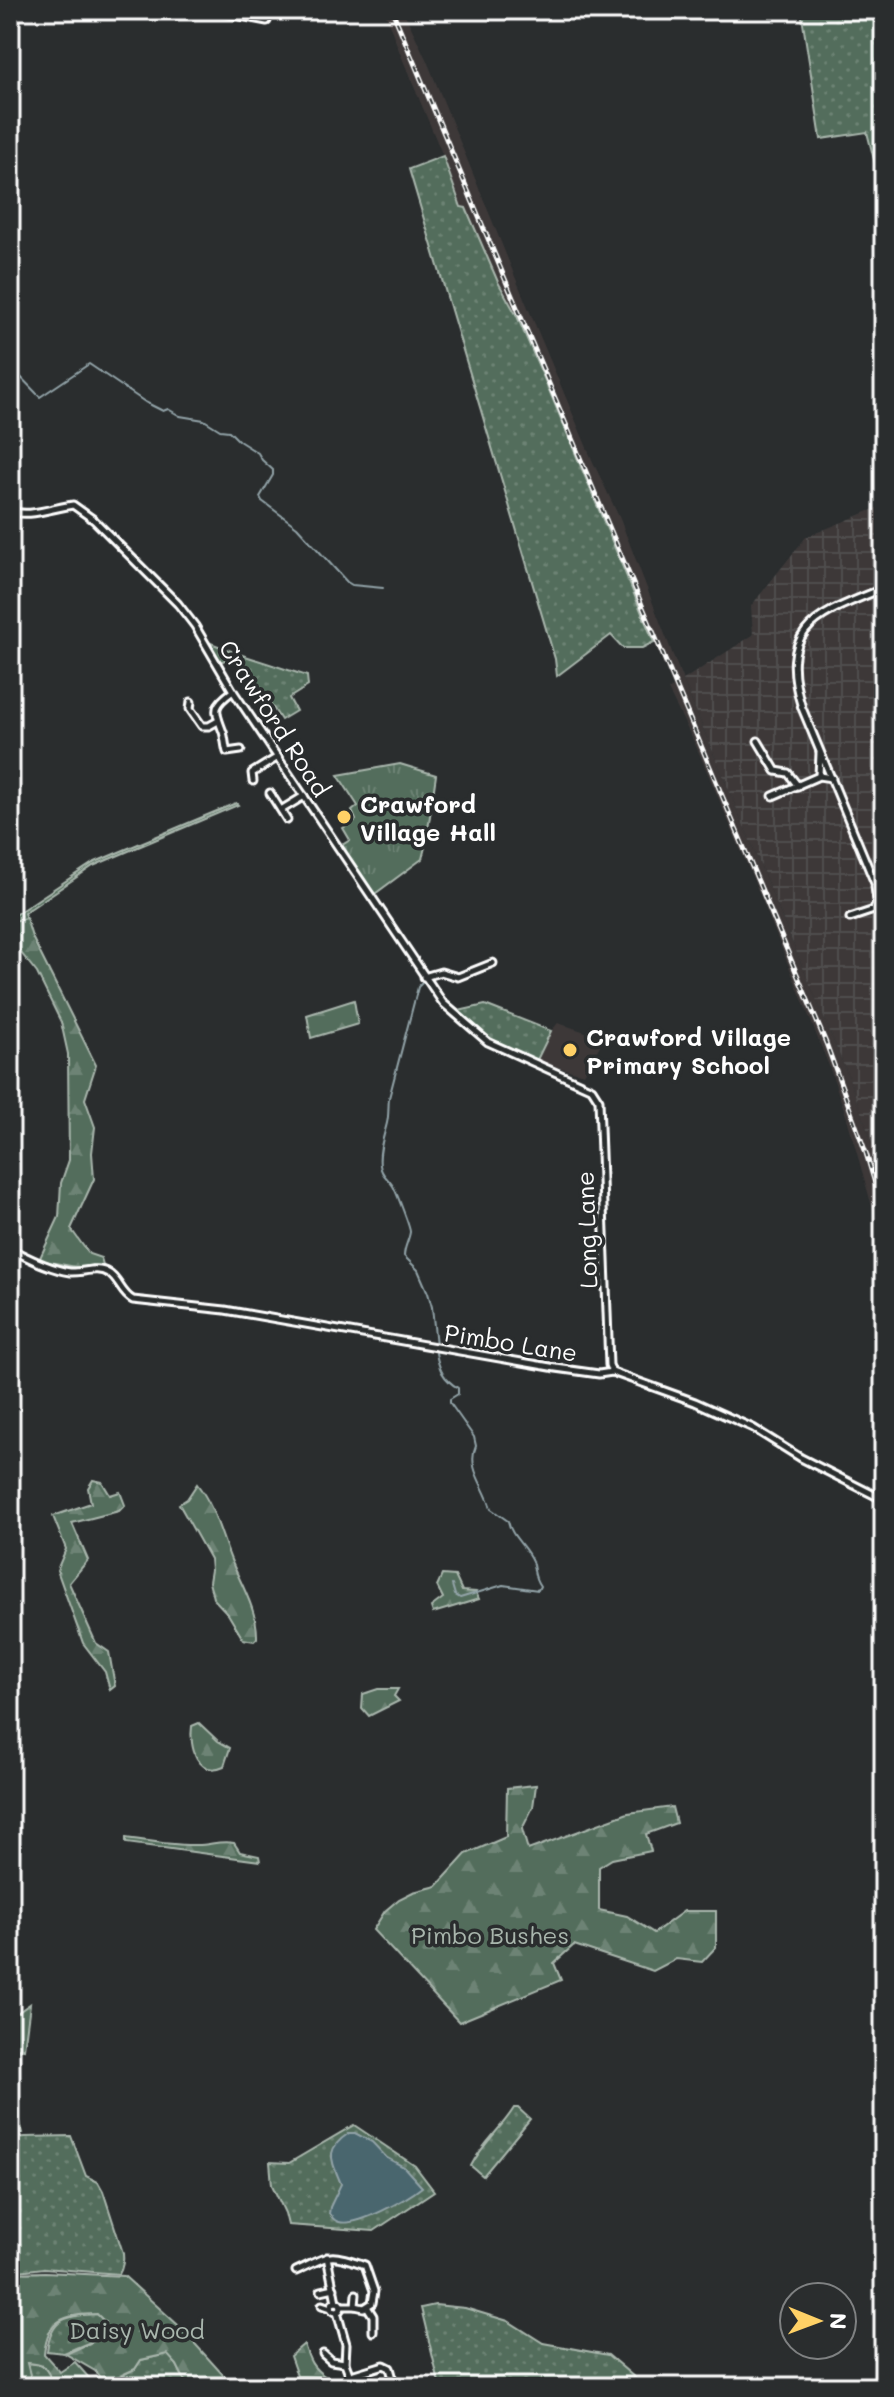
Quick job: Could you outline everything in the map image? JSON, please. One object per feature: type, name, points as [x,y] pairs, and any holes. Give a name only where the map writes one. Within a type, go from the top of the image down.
[{"type":"street","points":[[208,10],[267,21]]},
{"type":"street","name":"Crawford Road","points":[[10,509],[22,515],[73,505],[94,520],[178,604],[195,626],[233,691],[447,1008],[488,1042],[592,1089]]},
{"type":"street","points":[[884,588],[816,619],[804,632],[793,668],[796,687],[819,750],[884,905]]},
{"type":"street","points":[[233,691],[222,699],[217,709],[218,721],[224,732],[227,752],[241,750]]},
{"type":"street","points":[[191,702],[190,709],[202,726],[218,721]]},
{"type":"street","points":[[758,741],[776,771],[788,773],[798,786]]},
{"type":"street","points":[[819,750],[819,776]]},
{"type":"street","points":[[253,781],[252,773],[278,757]]},
{"type":"street","points":[[773,796],[819,776],[832,778]]},
{"type":"street","points":[[270,793],[287,820]]},
{"type":"street","points":[[281,810],[304,796]]},
{"type":"street","points":[[874,881],[877,901],[874,910]]},
{"type":"street","points":[[850,918],[874,910],[884,911]]},
{"type":"street","points":[[424,977],[441,972],[458,977],[493,963]]},
{"type":"street","name":"Long Lane","points":[[592,1089],[599,1100],[609,1365],[612,1372]]},
{"type":"street","name":"Pimbo Lane","points":[[10,1249],[39,1263],[69,1272],[105,1271],[133,1300],[225,1310],[556,1368],[599,1374],[612,1372],[730,1417],[801,1458],[884,1500]]},
{"type":"street","points":[[296,2271],[334,2256],[365,2265],[375,2294],[368,2308]]},
{"type":"street","points":[[327,2257],[347,2349],[345,2363],[354,2387]]},
{"type":"street","points":[[321,2291],[334,2288]]},
{"type":"street","points":[[355,2306],[356,2294]]},
{"type":"street","points":[[322,2305],[368,2308],[373,2316],[373,2332]]},
{"type":"street","points":[[323,2354],[331,2361],[345,2363]]},
{"type":"street","points":[[348,2376],[384,2365],[390,2368],[392,2375]]},
{"type":"shaded area","points":[[384,10],[403,10],[427,61],[593,462],[620,519],[680,673],[849,1078],[884,1176],[884,1249],[829,1066],[761,897],[696,746],[668,690],[673,687],[517,316],[498,282],[466,208],[461,208]]},
{"type":"shaded area","points":[[884,505],[884,1176],[849,1078],[683,680],[753,635],[751,606],[806,537]]},
{"type":"shaded area","name":"Crawford Village Primary School","points":[[558,1023],[604,1038],[584,1074],[537,1062]]},
{"type":"shaded area","points":[[884,1412],[884,1459],[874,1457],[875,1414]]},
{"type":"green space","points":[[801,10],[884,10],[884,186],[879,179],[867,132],[821,139]]},
{"type":"green space","points":[[443,156],[461,207],[466,208],[547,385],[654,642],[642,648],[623,648],[611,635],[557,676],[555,659],[409,169]]},
{"type":"green space","points":[[203,640],[307,676],[308,686],[289,698],[296,711],[281,720],[239,655],[217,663]]},
{"type":"green space","points":[[400,764],[436,775],[426,843],[422,859],[372,896],[339,847],[350,840],[343,828],[356,820],[352,811],[358,806],[338,775]]},
{"type":"green space","points":[[236,803],[238,805],[93,866],[24,913],[26,918],[10,922],[10,918],[93,863]]},
{"type":"green space","points":[[26,918],[32,937],[96,1065],[85,1099],[95,1127],[92,1153],[94,1179],[71,1229],[89,1254],[101,1258],[104,1268],[93,1265],[81,1268],[39,1260],[59,1217],[61,1183],[69,1160],[68,1054],[61,1022],[37,973],[10,939],[10,922]]},
{"type":"green space","points":[[354,1000],[358,1024],[311,1038],[307,1015]]},
{"type":"green space","points":[[485,1005],[551,1031],[536,1062],[488,1039],[454,1012]]},
{"type":"green space","points":[[93,1480],[102,1482],[110,1495],[120,1492],[125,1505],[119,1511],[72,1523],[88,1560],[69,1583],[96,1643],[109,1652],[115,1686],[110,1690],[105,1672],[83,1643],[57,1570],[66,1549],[53,1516],[91,1503],[88,1488]]},
{"type":"green space","points":[[197,1484],[213,1511],[252,1608],[257,1628],[254,1641],[243,1639],[228,1614],[213,1598],[209,1582],[210,1559],[179,1504],[187,1499]]},
{"type":"green space","points":[[442,1575],[455,1576],[462,1591],[476,1592],[479,1599],[433,1613],[431,1607],[443,1598],[437,1586]]},
{"type":"green space","points":[[378,1689],[398,1689],[394,1696],[399,1701],[369,1716],[362,1708],[363,1694]]},
{"type":"green space","points":[[199,1723],[230,1748],[224,1766],[207,1768],[197,1758],[191,1734],[192,1726]]},
{"type":"green space","name":"Pimbo Bushes","points":[[536,1785],[533,1807],[522,1829],[528,1850],[628,1813],[672,1807],[676,1823],[646,1834],[651,1851],[612,1859],[599,1867],[599,1910],[627,1916],[654,1933],[684,1911],[716,1911],[716,1947],[702,1962],[676,1959],[653,1971],[574,1945],[554,1963],[561,1980],[459,2022],[373,1930],[385,1911],[399,1899],[437,1886],[466,1854],[506,1837],[507,1788]]},
{"type":"green space","points":[[126,1838],[179,1845],[234,1843],[240,1852],[259,1856],[260,1861],[126,1843]]},
{"type":"green space","points":[[30,2004],[24,2049],[10,2047],[10,2018]]},
{"type":"green space","points":[[10,2047],[19,2049],[18,2102],[23,2133],[10,2135]]},
{"type":"green space","points":[[514,2108],[530,2119],[483,2176],[471,2166]]},
{"type":"green space","points":[[354,2125],[415,2166],[434,2191],[374,2231],[288,2225],[272,2185],[270,2162],[289,2163]]},
{"type":"green space","points":[[71,2136],[86,2176],[98,2182],[103,2191],[123,2253],[119,2274],[44,2268],[10,2272],[10,2139]]},
{"type":"green space","name":"Daisy Wood","points":[[10,2273],[124,2276],[178,2325],[234,2387],[225,2387],[219,2378],[212,2380],[209,2377],[188,2387],[177,2365],[167,2354],[141,2360],[135,2369],[104,2383],[95,2371],[66,2354],[105,2336],[105,2322],[97,2314],[60,2321],[49,2333],[44,2354],[60,2372],[75,2362],[97,2387],[56,2387],[43,2367],[27,2363],[33,2387],[10,2387]]},
{"type":"green space","points":[[435,2305],[465,2308],[508,2321],[543,2343],[608,2355],[635,2378],[640,2387],[440,2387],[421,2308]]},
{"type":"green space","points":[[97,2314],[105,2322],[105,2336],[64,2353],[47,2351],[52,2331],[62,2320]]},
{"type":"green space","points":[[304,2344],[312,2363],[326,2377],[297,2376],[290,2356]]},
{"type":"green space","points":[[168,2354],[188,2387],[105,2387],[104,2384],[135,2369],[141,2360]]},
{"type":"green space","points":[[26,2363],[43,2367],[56,2387],[33,2387]]},
{"type":"water","points":[[349,2133],[372,2142],[387,2158],[404,2167],[422,2187],[370,2216],[347,2222],[334,2220],[329,2214],[330,2207],[341,2184],[333,2150]]},
{"type":"waterway","points":[[10,366],[40,397],[89,364],[163,411],[168,409],[180,416],[204,420],[220,430],[229,431],[258,453],[273,470],[260,497],[262,501],[297,527],[347,582],[383,588]]},
{"type":"waterway","points":[[422,983],[418,987],[389,1098],[380,1160],[382,1171],[393,1186],[408,1223],[410,1232],[404,1256],[418,1270],[428,1293],[436,1345]]},
{"type":"waterway","points":[[436,1353],[442,1373],[458,1388],[458,1394],[450,1399],[450,1403],[474,1437],[473,1462],[491,1509],[508,1521],[532,1561],[540,1586],[538,1590],[503,1585],[460,1598],[455,1595],[452,1585]]},
{"type":"railway","points":[[392,10],[826,1043],[884,1213]]},
{"type":"place","name":"Crawford Village Hall","points":[[344,817]]},
{"type":"place","name":"Crawford Village Primary School","points":[[570,1050]]}]
